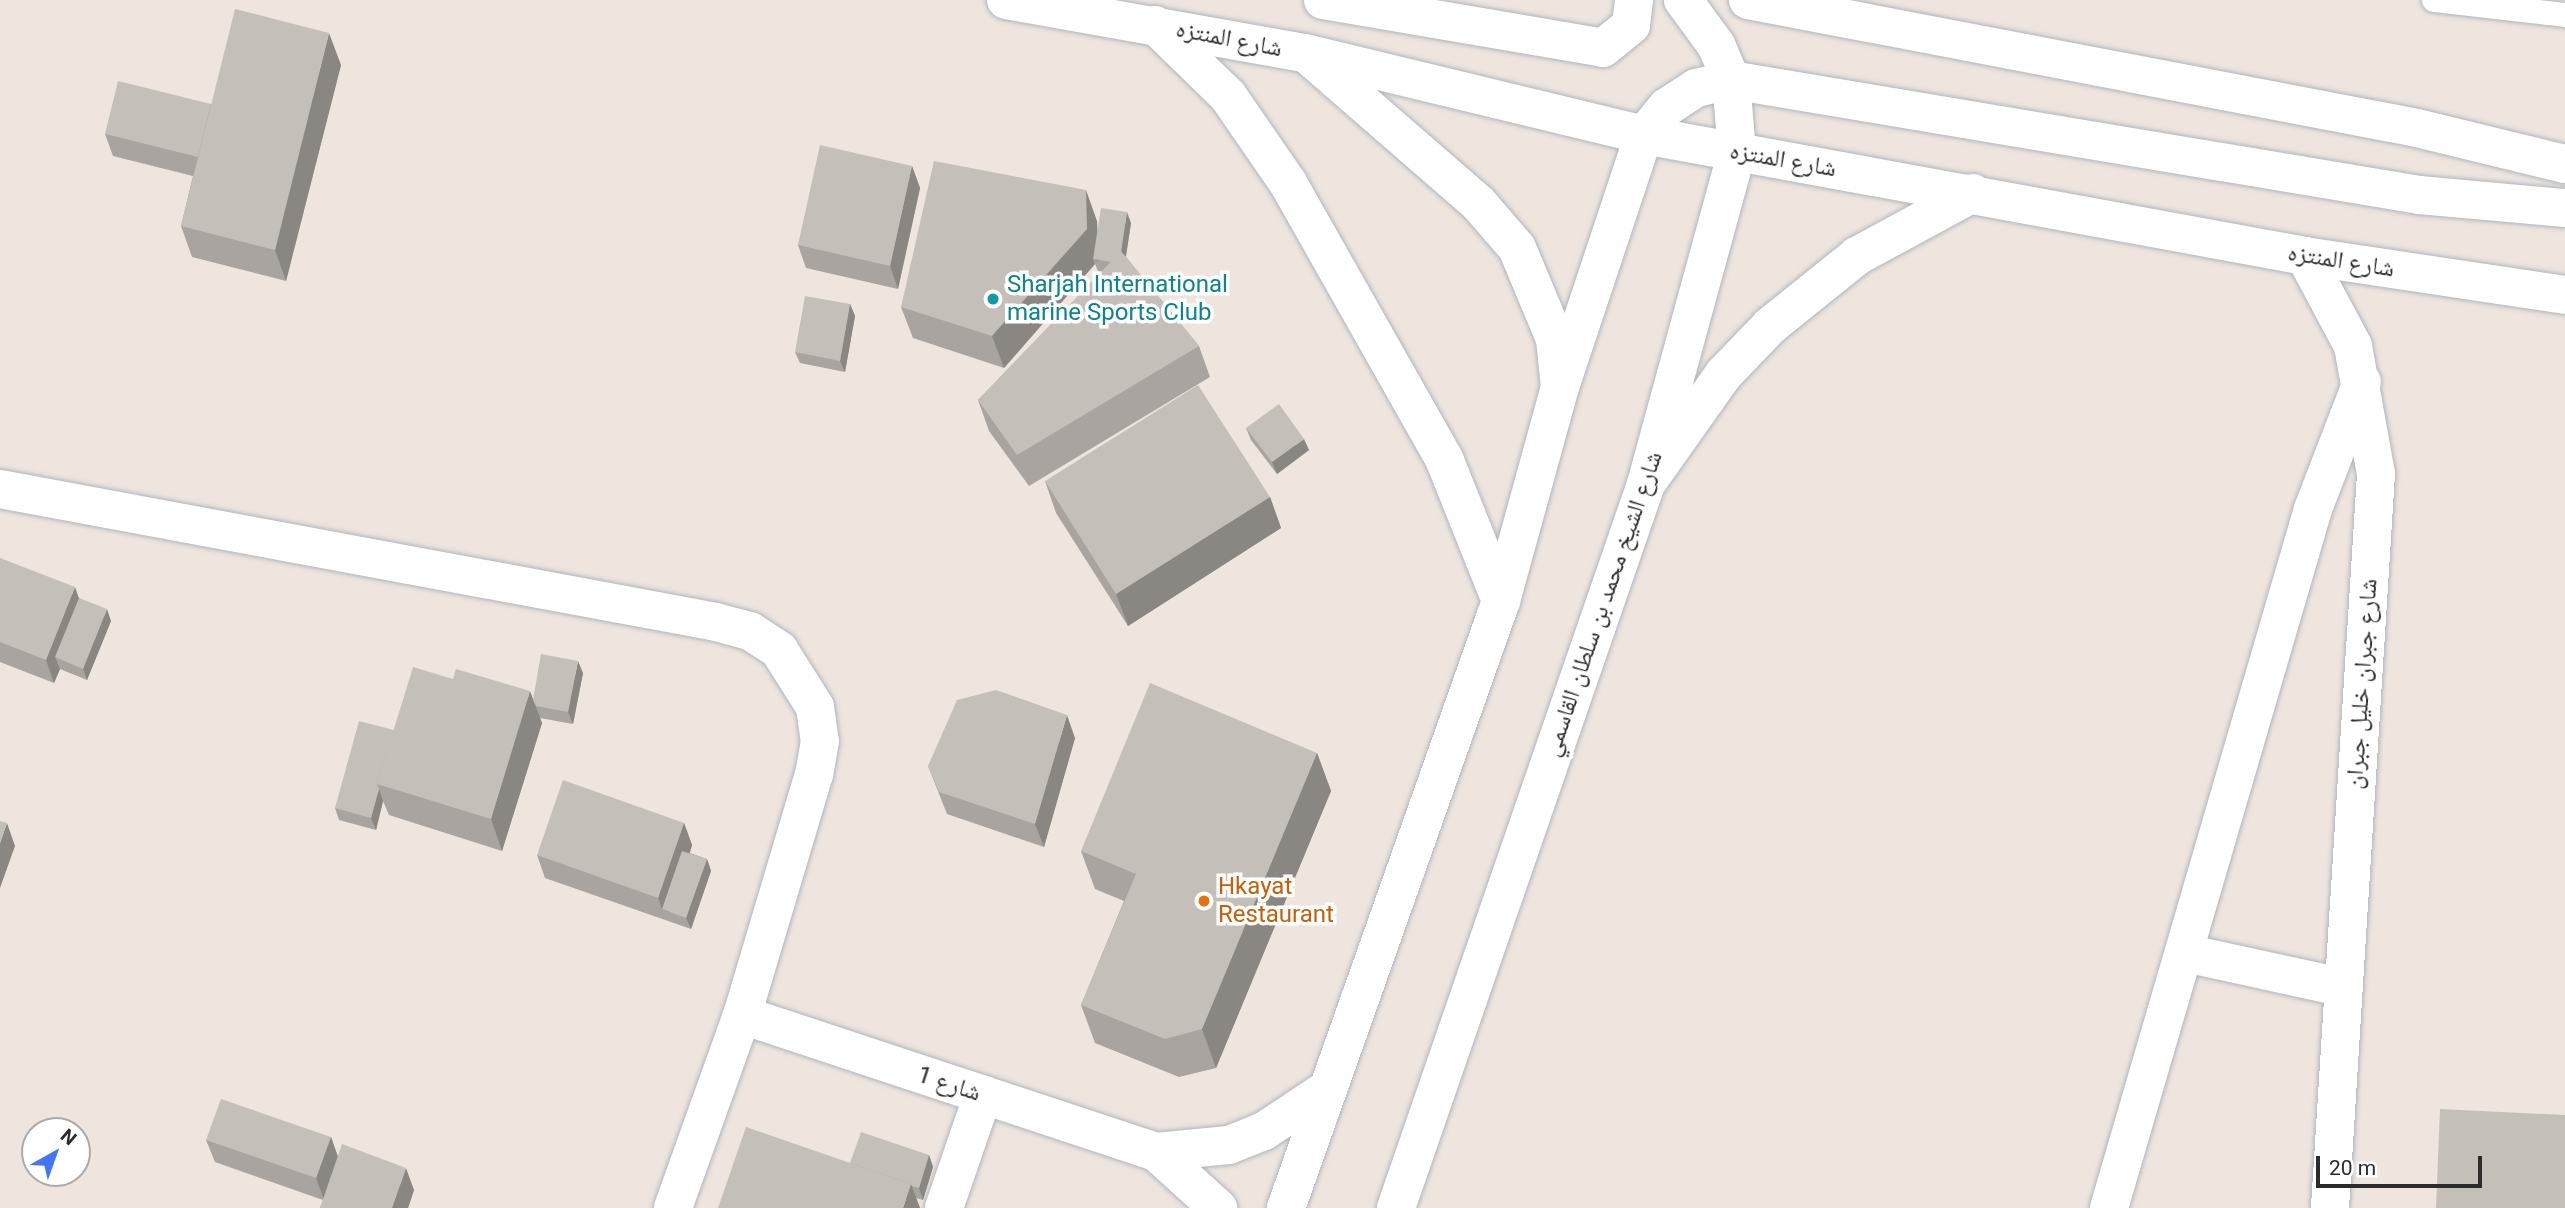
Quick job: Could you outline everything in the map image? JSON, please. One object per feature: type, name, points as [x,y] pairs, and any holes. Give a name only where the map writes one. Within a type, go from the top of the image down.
[{"type":"street","name":"شارع المنتزه","points":[[1006,0],[1305,53],[1644,135],[1973,193],[2305,256],[2565,295]]},
{"type":"street","points":[[1324,0],[1603,48],[1631,25],[1634,0]]},
{"type":"street","name":"شارع الشيخ محمد بن سلطان القاسمي","points":[[1396,1208],[1646,484],[1737,152],[1731,80],[1716,45],[1684,0]]},
{"type":"street","points":[[1748,0],[2417,128],[2565,164]]},
{"type":"street","points":[[1153,24],[1228,96],[1288,183],[1445,461],[1501,601]]},
{"type":"street","points":[[1305,53],[1479,204],[1517,248],[1555,339],[1559,387]]},
{"type":"street","points":[[1286,1208],[1501,601],[1559,387],[1644,135],[1667,107],[1696,88],[1731,80],[2419,195],[2565,208]]},
{"type":"street","points":[[1646,484],[1724,374],[1770,326],[1857,256],[1973,193]]},
{"type":"street","name":"شارع جبران خليل جبران","points":[[2305,256],[2341,314],[2362,382],[2376,474],[2341,987],[2330,1208]]},
{"type":"street","points":[[2109,1208],[2316,498],[2362,382]]},
{"type":"street","points":[[0,489],[716,622],[750,631],[779,650],[815,707],[820,741],[742,1016],[673,1208]]},
{"type":"street","points":[[2185,953],[2341,987]]},
{"type":"street","name":"شارع 1","points":[[742,1016],[1156,1152],[1229,1145],[1264,1131],[1326,1090]]},
{"type":"street","points":[[944,1208],[983,1095]]},
{"type":"street","name":"شارع 1","points":[[1156,1152],[1218,1208]]},
{"type":"lane","points":[[2434,0],[2565,15]]},
{"type":"building","points":[[235,9],[329,33],[275,250],[181,226]]},
{"type":"building","points":[[118,81],[211,104],[198,157],[105,134]]},
{"type":"building","points":[[820,145],[912,166],[890,266],[798,245]]},
{"type":"building","name":"Sharjah International marine Sports Club","points":[[934,161],[1086,190],[1087,229],[992,336],[901,307]]},
{"type":"building","points":[[1101,208],[1127,212],[1121,252],[1111,262],[1093,259]]},
{"type":"building","points":[[1121,251],[1199,346],[1017,455],[978,400]]},
{"type":"building","points":[[805,296],[850,304],[840,361],[795,352]]},
{"type":"building","points":[[1198,385],[1270,497],[1116,594],[1045,481]]},
{"type":"building","points":[[1279,404],[1304,439],[1272,462],[1246,428]]},
{"type":"building","points":[[0,558],[75,587],[46,660],[0,642]]},
{"type":"building","points":[[79,598],[107,609],[83,669],[55,657]]},
{"type":"building","points":[[541,654],[578,661],[568,712],[536,706],[533,700]]},
{"type":"building","points":[[413,667],[453,679],[456,669],[530,691],[491,819],[377,784]]},
{"type":"building","name":"Hkayat Restaurant","points":[[1150,683],[1317,753],[1202,1029],[1165,1039],[1081,1005],[1136,874],[1081,851]]},
{"type":"building","points":[[996,690],[1067,715],[1035,824],[939,792],[928,766],[957,700]]},
{"type":"building","points":[[359,721],[394,730],[377,784],[379,789],[371,818],[335,808]]},
{"type":"building","points":[[563,780],[684,823],[658,898],[537,855]]},
{"type":"building","points":[[0,821],[7,823],[0,843]]},
{"type":"building","points":[[682,851],[707,859],[686,918],[662,909]]},
{"type":"building","points":[[221,1099],[331,1137],[316,1178],[206,1140]]},
{"type":"building","points":[[2440,1109],[2565,1115],[2565,1208],[2436,1208]]},
{"type":"building","points":[[746,1127],[911,1184],[903,1208],[718,1208]]},
{"type":"building","points":[[861,1132],[929,1155],[919,1188],[850,1163]]},
{"type":"building","points":[[342,1144],[406,1168],[392,1208],[320,1208]]},
{"type":"place","name":"Sharjah International marine Sports Club","points":[[993,299]]},
{"type":"place","name":"Hkayat Restaurant","points":[[1204,901]]}]
